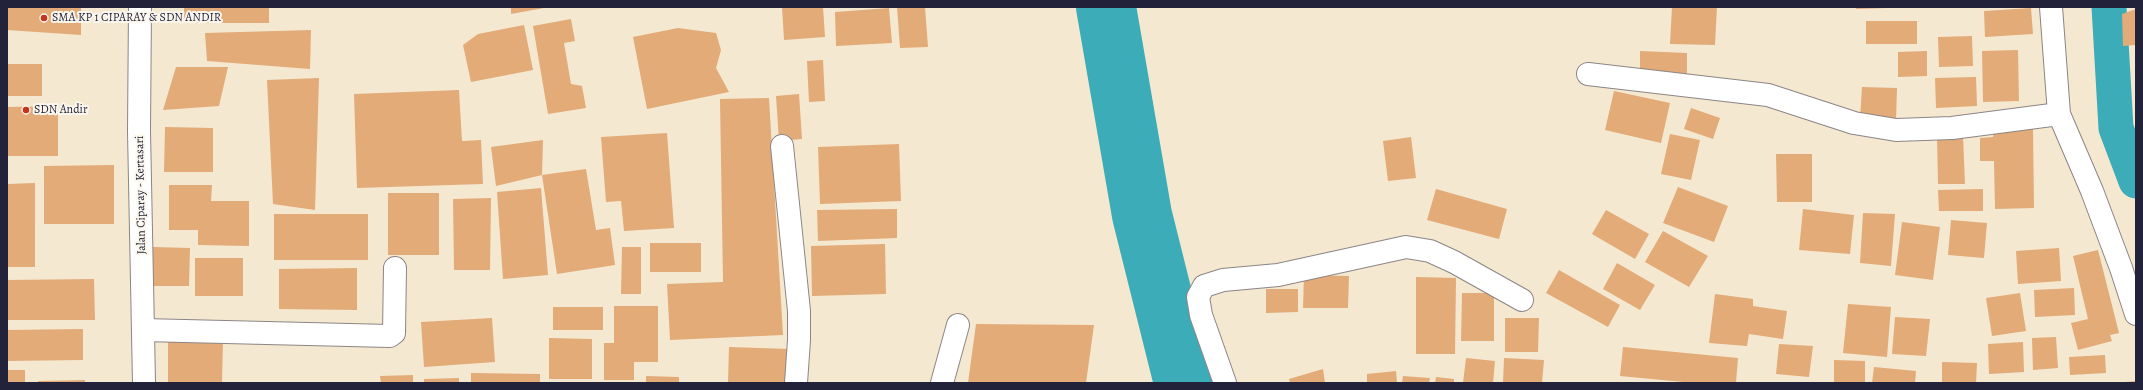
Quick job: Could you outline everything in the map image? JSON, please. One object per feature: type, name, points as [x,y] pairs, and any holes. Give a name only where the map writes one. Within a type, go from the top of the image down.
[{"type":"street","name":"Jalan Ciparay - Kertasari","points":[[140,7],[140,131],[144,383]]},
{"type":"street","points":[[2051,7],[2059,114],[2095,198],[2136,314]]},
{"type":"street","points":[[1588,74],[1768,95],[1854,123],[1896,130],[1952,128],[2059,114]]},
{"type":"street","points":[[782,146],[799,311],[799,340],[796,383]]},
{"type":"street","points":[[1225,383],[1201,315],[1198,297],[1204,286],[1223,280],[1278,275],[1406,247],[1430,251],[1454,262],[1522,300]]},
{"type":"street","points":[[143,330],[390,336],[394,333],[395,268]]},
{"type":"street","points":[[942,383],[958,325]]},
{"type":"building","name":"SMA KP 1 CIPARAY & SDN ANDIR","points":[[7,7],[81,7],[81,35],[7,30]]},
{"type":"building","points":[[184,7],[269,7],[269,23],[184,23]]},
{"type":"building","points":[[511,7],[544,7],[544,8],[511,14]]},
{"type":"building","points":[[782,7],[823,7],[825,37],[784,40]]},
{"type":"building","points":[[897,7],[925,7],[928,47],[900,48]]},
{"type":"building","points":[[1672,7],[1717,7],[1715,45],[1670,44]]},
{"type":"building","points":[[1856,7],[1888,7],[1888,8],[1856,9]]},
{"type":"building","points":[[889,8],[892,43],[836,46],[835,12]]},
{"type":"building","points":[[2031,8],[2033,34],[1985,37],[1984,11]]},
{"type":"building","points":[[2136,9],[2136,45],[2123,46],[2122,14]]},
{"type":"building","points":[[571,19],[575,41],[564,43],[571,84],[582,86],[586,108],[548,114],[533,26]]},
{"type":"building","points":[[1866,21],[1917,21],[1917,44],[1866,44]]},
{"type":"building","points":[[524,25],[533,70],[471,82],[463,45],[478,34]]},
{"type":"building","points":[[678,28],[716,33],[721,50],[716,68],[729,92],[647,109],[633,37]]},
{"type":"building","points":[[311,30],[310,69],[207,61],[205,33]]},
{"type":"building","points":[[1972,36],[1973,66],[1939,67],[1938,37]]},
{"type":"building","points":[[2018,50],[2019,101],[1983,102],[1982,51]]},
{"type":"building","points":[[1640,51],[1687,53],[1687,75],[1640,74]]},
{"type":"building","points":[[1927,51],[1927,76],[1898,77],[1898,52]]},
{"type":"building","points":[[823,60],[825,101],[809,102],[807,61]]},
{"type":"building","points":[[7,64],[42,64],[42,96],[7,96]]},
{"type":"building","points":[[176,67],[228,67],[219,106],[163,110]]},
{"type":"building","points":[[1976,77],[1977,106],[1936,108],[1935,78]]},
{"type":"building","points":[[319,78],[315,210],[273,204],[267,80]]},
{"type":"building","points":[[1862,87],[1897,88],[1896,121],[1860,119]]},
{"type":"building","points":[[459,90],[462,141],[481,140],[483,184],[357,188],[354,94]]},
{"type":"building","points":[[1614,91],[1670,103],[1661,143],[1605,130]]},
{"type":"building","points":[[799,94],[802,139],[779,141],[776,96]]},
{"type":"building","points":[[769,98],[783,335],[670,340],[667,284],[723,282],[720,99]]},
{"type":"building","points":[[58,106],[58,156],[7,156],[7,107]]},
{"type":"building","points":[[1691,108],[1720,118],[1713,139],[1684,129]]},
{"type":"building","points":[[165,127],[213,128],[213,172],[164,172]]},
{"type":"building","points":[[2033,129],[2034,208],[1995,209],[1994,161],[1980,161],[1980,138],[1993,137],[1994,130]]},
{"type":"building","points":[[667,133],[674,228],[624,231],[621,201],[606,202],[601,137]]},
{"type":"building","points":[[1670,134],[1700,140],[1691,180],[1661,174]]},
{"type":"building","points":[[1937,136],[1963,136],[1965,184],[1938,184]]},
{"type":"building","points":[[1411,137],[1416,178],[1388,181],[1383,141]]},
{"type":"building","points":[[543,140],[542,175],[496,186],[491,147]]},
{"type":"building","points":[[899,144],[901,201],[820,204],[818,147]]},
{"type":"building","points":[[1776,154],[1812,154],[1812,202],[1777,202]]},
{"type":"building","points":[[114,165],[114,224],[44,224],[44,166]]},
{"type":"building","points":[[586,169],[596,230],[610,228],[615,265],[557,274],[542,175]]},
{"type":"building","points":[[35,183],[35,267],[7,267],[7,184]]},
{"type":"building","points":[[169,185],[212,185],[211,201],[249,201],[249,246],[198,245],[198,230],[169,230]]},
{"type":"building","points":[[1678,187],[1728,206],[1714,242],[1663,223]]},
{"type":"building","points":[[541,188],[548,275],[503,279],[497,192]]},
{"type":"building","points":[[1436,189],[1507,209],[1499,239],[1427,220]]},
{"type":"building","points":[[1983,189],[1983,211],[1939,211],[1938,190]]},
{"type":"building","points":[[388,193],[439,193],[439,255],[388,255]]},
{"type":"building","points":[[491,198],[490,270],[454,270],[453,199]]},
{"type":"building","points":[[897,209],[897,238],[818,241],[817,210]]},
{"type":"building","points":[[1803,209],[1854,215],[1850,254],[1799,250]]},
{"type":"building","points":[[1606,210],[1649,234],[1635,259],[1592,234]]},
{"type":"building","points":[[1863,213],[1895,214],[1891,266],[1860,263]]},
{"type":"building","points":[[274,214],[368,214],[368,260],[274,260]]},
{"type":"building","points":[[1951,220],[1987,223],[1984,258],[1948,255]]},
{"type":"building","points":[[1902,222],[1940,227],[1933,280],[1895,275]]},
{"type":"building","points":[[1663,231],[1708,256],[1689,287],[1645,262]]},
{"type":"building","points":[[650,243],[701,243],[701,272],[650,272]]},
{"type":"building","points":[[885,244],[886,294],[812,296],[811,246]]},
{"type":"building","points":[[153,247],[190,248],[189,286],[153,286]]},
{"type":"building","points":[[622,247],[641,247],[641,294],[621,294]]},
{"type":"building","points":[[2059,248],[2061,281],[2018,284],[2016,251]]},
{"type":"building","points":[[2098,250],[2119,333],[2110,335],[2112,341],[2078,350],[2071,323],[2088,319],[2073,256]]},
{"type":"building","points":[[195,258],[243,258],[243,296],[195,296]]},
{"type":"building","points":[[1617,263],[1655,285],[1640,310],[1603,289]]},
{"type":"building","points":[[357,268],[357,310],[279,309],[279,269]]},
{"type":"building","points":[[1559,270],[1620,305],[1608,327],[1546,293]]},
{"type":"building","points":[[1304,275],[1349,276],[1348,308],[1303,308]]},
{"type":"building","points":[[1416,277],[1456,278],[1455,354],[1416,354]]},
{"type":"building","points":[[94,279],[95,320],[7,320],[7,280]]},
{"type":"building","points":[[2074,288],[2075,315],[2035,317],[2034,290]]},
{"type":"building","points":[[1266,289],[1298,289],[1298,312],[1266,313]]},
{"type":"building","points":[[1462,293],[1494,293],[1494,341],[1461,341]]},
{"type":"building","points":[[2020,293],[2026,331],[1992,336],[1986,298]]},
{"type":"building","points":[[1715,294],[1753,299],[1753,306],[1787,311],[1783,339],[1749,334],[1747,346],[1709,343]]},
{"type":"building","points":[[1848,304],[1891,307],[1887,357],[1843,353]]},
{"type":"building","points":[[614,306],[658,306],[658,362],[634,362],[634,380],[604,380],[604,343],[614,343]]},
{"type":"building","points":[[553,307],[603,307],[603,330],[553,330]]},
{"type":"building","points":[[1895,317],[1930,319],[1926,356],[1892,354]]},
{"type":"building","points":[[492,318],[495,362],[424,367],[421,322]]},
{"type":"building","points":[[1505,318],[1539,318],[1538,352],[1505,352]]},
{"type":"building","points":[[976,324],[1094,325],[1086,383],[968,383]]},
{"type":"building","points":[[83,329],[83,360],[7,361],[7,330]]},
{"type":"building","points":[[2056,337],[2058,368],[2033,370],[2032,338]]},
{"type":"building","points":[[549,338],[592,339],[592,379],[549,379]]},
{"type":"building","points":[[223,341],[222,383],[168,383],[168,342]]},
{"type":"building","points":[[2023,342],[2024,372],[1989,374],[1988,344]]},
{"type":"building","points":[[1779,344],[1813,346],[1809,377],[1776,374]]},
{"type":"building","points":[[729,347],[790,349],[789,383],[728,383]]},
{"type":"building","points":[[1623,347],[1738,358],[1736,383],[1694,383],[1620,376]]},
{"type":"building","points":[[2105,355],[2106,373],[2070,375],[2069,357]]},
{"type":"building","points":[[1466,358],[1495,361],[1493,383],[1463,383]]},
{"type":"building","points":[[1504,358],[1544,360],[1542,383],[1503,383]]},
{"type":"building","points":[[1834,360],[1865,361],[1865,383],[1834,383]]},
{"type":"building","points":[[1942,362],[1977,363],[1976,383],[1942,383]]},
{"type":"building","points":[[1874,367],[1916,371],[1915,383],[1872,383]]},
{"type":"building","points":[[1323,369],[1325,383],[1290,383],[1289,379]]},
{"type":"building","points":[[7,370],[25,370],[25,383],[7,383]]},
{"type":"building","points":[[1396,371],[1397,383],[1367,383],[1367,374]]},
{"type":"building","points":[[471,373],[540,374],[540,383],[471,383]]},
{"type":"building","points":[[413,375],[413,383],[381,383],[380,376]]},
{"type":"building","points":[[646,376],[679,377],[679,383],[646,383]]},
{"type":"building","points":[[1403,376],[1430,378],[1429,383],[1402,383]]},
{"type":"building","points":[[1436,377],[1454,379],[1454,383],[1435,383]]},
{"type":"building","points":[[459,378],[459,383],[424,383],[424,379]]},
{"type":"building","points":[[85,380],[85,383],[38,383],[38,381]]},
{"type":"building","points":[[2136,381],[2136,383],[2125,383],[2125,382]]},
{"type":"waterway","points":[[1106,7],[1142,215],[1184,383]]},
{"type":"waterway","points":[[2109,7],[2116,128],[2136,181]]},
{"type":"place","name":"SMA KP 1 CIPARAY & SDN ANDIR","points":[[44,18]]},
{"type":"place","name":"SDN Andir","points":[[26,110]]}]
